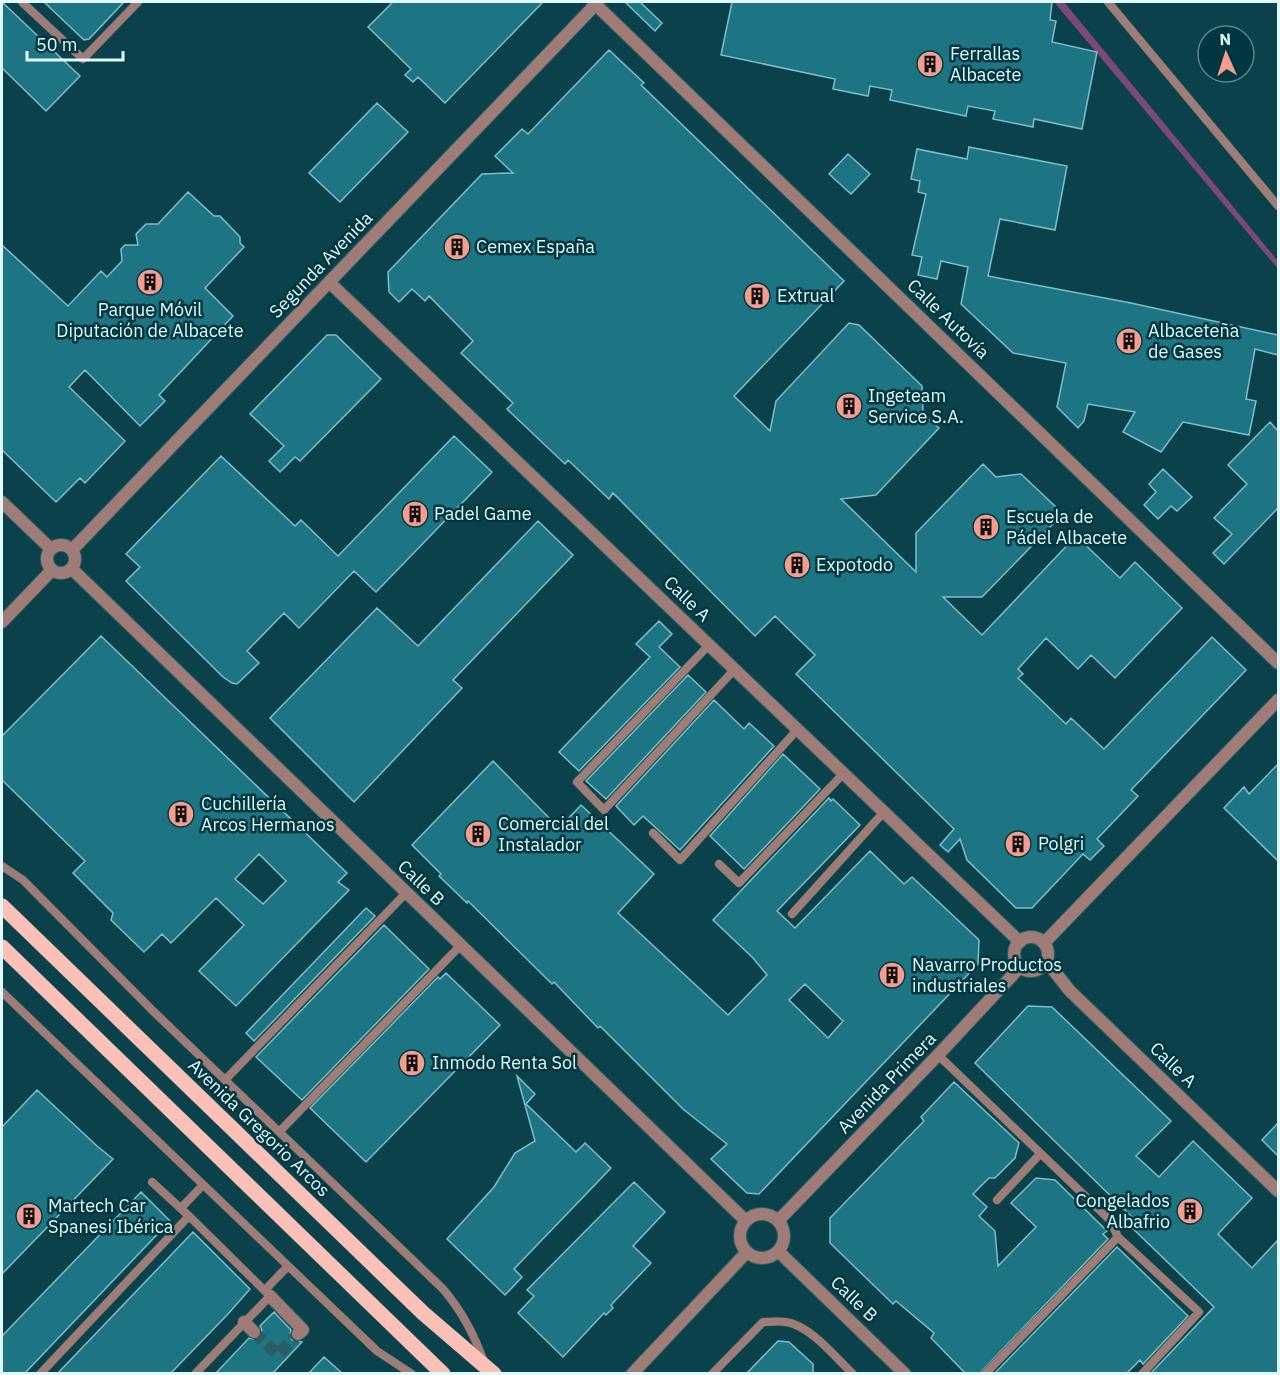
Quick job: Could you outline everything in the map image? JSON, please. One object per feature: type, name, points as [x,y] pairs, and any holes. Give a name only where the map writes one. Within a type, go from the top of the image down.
[{"type":"main road","name":"Avenida Gregorio Arcos","points":[[2,906],[423,1313],[490,1370]]},
{"type":"main road","points":[[2,947],[443,1374]]},
{"type":"street","name":"Segunda Avenida","points":[[72,550],[594,3]]},
{"type":"street","name":"Calle Autovía","points":[[594,3],[1278,663]]},
{"type":"street","name":"Calle A","points":[[329,282],[1020,942]]},
{"type":"street","points":[[2,502],[51,549]]},
{"type":"street","points":[[59,545],[69,547],[76,560],[72,569],[62,573],[52,570],[47,558],[51,549],[59,545]]},
{"type":"street","name":"Calle B","points":[[72,569],[746,1221]]},
{"type":"street","points":[[2,622],[52,570]]},
{"type":"street","points":[[1044,943],[1278,700]]},
{"type":"street","points":[[1030,937],[1044,943],[1048,952],[1044,966],[1034,971],[1020,967],[1014,954],[1020,942],[1030,937]]},
{"type":"street","name":"Calle A","points":[[1047,962],[1070,992],[1278,1191]]},
{"type":"street","name":"Avenida Primera","points":[[778,1221],[1020,967]]},
{"type":"street","points":[[761,1215],[770,1216],[778,1221],[784,1236],[778,1251],[767,1258],[757,1257],[747,1252],[740,1238],[746,1221],[761,1215]]},
{"type":"street","name":"Calle B","points":[[778,1251],[905,1374]]},
{"type":"street","points":[[632,1374],[747,1252]]},
{"type":"street","points":[[267,1293],[303,1330],[298,1334]]},
{"type":"street","points":[[244,1322],[254,1332]]},
{"type":"lane","points":[[22,2],[82,59],[138,2]]},
{"type":"lane","points":[[1108,2],[1278,206]]},
{"type":"lane","points":[[709,645],[577,782],[604,810],[734,670]]},
{"type":"lane","points":[[653,833],[680,860],[797,730]]},
{"type":"lane","points":[[719,864],[740,883],[843,774]]},
{"type":"lane","points":[[792,914],[884,813]]},
{"type":"lane","points":[[2,866],[24,879],[153,1011],[458,1306],[490,1370]]},
{"type":"lane","points":[[225,1080],[405,893]]},
{"type":"lane","points":[[279,1132],[460,946]]},
{"type":"lane","points":[[2,992],[377,1352],[412,1374]]},
{"type":"lane","points":[[938,1055],[1110,1220],[1118,1237],[1199,1312],[1142,1374]]},
{"type":"lane","points":[[997,1200],[1040,1154]]},
{"type":"lane","points":[[152,1182],[267,1293]]},
{"type":"lane","points":[[181,1209],[203,1185]]},
{"type":"lane","points":[[40,1374],[189,1216]]},
{"type":"lane","points":[[985,1374],[1118,1237]]},
{"type":"lane","points":[[195,1374],[244,1322],[288,1266]]},
{"type":"lane","points":[[712,1374],[763,1322],[787,1322],[805,1329],[848,1372]]},
{"type":"shaded area","points":[[1054,2],[1064,2],[1278,261],[1278,269]]},
{"type":"building","points":[[2,2],[80,76],[46,111],[2,68]]},
{"type":"building","points":[[44,2],[124,2],[89,39],[84,40]]},
{"type":"building","points":[[393,2],[543,2],[445,103],[418,77],[413,82],[405,75],[411,69],[368,27]]},
{"type":"building","points":[[625,2],[640,2],[662,23],[655,31]]},
{"type":"building","name":"Ferrallas Albacete","points":[[732,2],[1052,2],[1050,20],[1056,21],[1052,42],[1097,52],[1082,129],[1034,119],[1033,127],[993,119],[995,111],[968,106],[966,116],[890,100],[892,90],[870,86],[868,96],[833,89],[835,79],[721,55]]},
{"type":"building","points":[[609,50],[644,83],[641,85],[844,281],[734,396],[770,431],[776,401],[849,323],[859,325],[922,386],[923,414],[939,428],[876,495],[841,499],[916,572],[916,533],[983,464],[996,477],[1021,474],[1056,507],[1056,521],[982,597],[943,597],[982,635],[1076,536],[1120,578],[1135,562],[1182,608],[1115,678],[1091,655],[1078,669],[1046,638],[1018,669],[1023,674],[1018,678],[1066,724],[1071,718],[1104,749],[1212,637],[1246,670],[1131,790],[1138,796],[1097,839],[1104,846],[1090,860],[1083,854],[1032,908],[1016,908],[967,860],[960,839],[948,852],[940,845],[954,829],[796,674],[815,655],[775,616],[755,636],[613,493],[609,499],[568,460],[565,464],[507,409],[513,403],[461,353],[473,341],[429,296],[425,301],[412,289],[399,302],[389,292],[388,272],[482,174],[513,173],[495,156],[522,129],[528,134]]},
{"type":"building","points":[[377,103],[408,132],[340,202],[309,173]]},
{"type":"building","points":[[969,147],[1067,166],[1055,230],[1000,219],[988,276],[1131,303],[1278,335],[1278,355],[1255,349],[1246,399],[1256,401],[1249,435],[1183,422],[1161,452],[1123,432],[1135,412],[1088,404],[1084,421],[1078,428],[1057,407],[1066,363],[1013,353],[961,304],[968,267],[941,261],[937,279],[918,275],[922,257],[912,255],[926,194],[918,192],[920,181],[911,179],[917,149],[967,159]]},
{"type":"building","points":[[848,154],[870,174],[851,194],[829,174]]},
{"type":"building","points":[[188,192],[214,216],[220,216],[240,237],[240,243],[244,247],[205,288],[233,316],[159,395],[165,401],[140,426],[85,370],[69,387],[125,441],[85,483],[80,478],[56,502],[2,450],[2,245],[68,306],[101,271],[107,277],[122,261],[121,249],[125,245],[138,245],[136,234],[146,224],[158,224]]},
{"type":"building","points":[[327,335],[336,335],[381,379],[300,461],[295,457],[280,472],[269,461],[284,446],[250,414]]},
{"type":"building","points":[[1270,422],[1278,431],[1278,508],[1224,564],[1213,553],[1232,534],[1214,518],[1247,484],[1228,465]]},
{"type":"building","points":[[454,436],[492,472],[376,592],[354,571],[299,628],[284,613],[247,651],[259,663],[237,684],[223,677],[126,581],[140,567],[126,554],[221,456],[295,526],[301,520],[338,556]]},
{"type":"building","points":[[1163,469],[1192,497],[1177,511],[1171,506],[1158,519],[1144,505],[1156,492],[1149,484]]},
{"type":"building","points":[[538,521],[573,555],[453,680],[462,688],[354,802],[270,718],[377,608],[418,646]]},
{"type":"building","points":[[659,621],[672,634],[659,647],[680,667],[579,771],[559,752],[650,657],[636,644]]},
{"type":"building","name":"Cuchillería Arcos Hermanos","points":[[101,636],[347,873],[338,882],[349,890],[236,1006],[199,971],[244,925],[216,898],[171,943],[162,934],[144,952],[111,920],[113,913],[73,873],[85,861],[2,780],[2,736]],"holes":[[[259,854],[286,881],[263,904],[235,879]]]},
{"type":"building","points":[[688,675],[706,692],[606,799],[586,781]]},
{"type":"building","points":[[714,700],[744,729],[749,723],[774,746],[680,850],[643,816],[634,825],[616,806]]},
{"type":"building","points":[[783,754],[820,789],[744,869],[710,836]]},
{"type":"building","points":[[493,761],[559,828],[581,805],[654,874],[618,913],[728,1015],[767,975],[753,958],[713,920],[829,798],[831,801],[833,799],[860,825],[777,911],[795,928],[870,851],[904,884],[912,877],[979,940],[978,964],[759,1194],[747,1193],[711,1159],[727,1144],[683,1109],[600,1026],[598,1028],[554,982],[552,984],[468,901],[467,903],[439,876],[441,874],[412,845]],"holes":[[[805,984],[843,1021],[828,1038],[789,1000]]]},
{"type":"building","points":[[1278,764],[1278,861],[1224,808],[1244,787],[1249,794]]},
{"type":"building","points":[[366,908],[375,916],[254,1041],[246,1033]]},
{"type":"building","points":[[384,925],[429,969],[302,1100],[256,1057]]},
{"type":"building","name":"Inmodo Renta Sol","points":[[446,973],[500,1025],[366,1162],[310,1108],[438,977],[440,979]]},
{"type":"building","points":[[1028,1006],[1052,1007],[1171,1121],[1136,1156],[1159,1177],[1193,1141],[1252,1198],[1218,1234],[1252,1268],[1278,1240],[1278,1374],[1151,1373],[1214,1307],[1127,1223],[1132,1217],[975,1063]]},
{"type":"building","points":[[517,1076],[535,1094],[526,1104],[576,1152],[585,1143],[611,1168],[514,1269],[522,1277],[505,1295],[447,1239],[494,1187],[515,1153],[535,1141]]},
{"type":"building","points":[[954,1082],[1019,1143],[1015,1158],[995,1178],[989,1178],[973,1194],[987,1207],[979,1216],[995,1231],[998,1266],[1036,1227],[1011,1203],[1036,1178],[1055,1180],[1107,1231],[1103,1234],[1108,1239],[979,1374],[966,1374],[931,1338],[934,1333],[896,1301],[893,1304],[830,1243],[830,1218],[924,1121],[921,1117]]},
{"type":"building","name":"Martech Car Spanesi Ibérica","points":[[37,1090],[113,1159],[2,1274],[2,1127]]},
{"type":"building","points":[[1278,1123],[1278,1156],[1262,1140]]},
{"type":"building","points":[[634,1182],[665,1212],[633,1246],[651,1263],[611,1305],[613,1308],[606,1315],[604,1313],[563,1357],[518,1313],[534,1296],[527,1290]]},
{"type":"building","points":[[141,1192],[170,1221],[24,1374],[2,1374],[2,1336]]},
{"type":"building","points":[[193,1232],[250,1289],[228,1314],[170,1374],[57,1374]]},
{"type":"building","points":[[1117,1247],[1188,1316],[1143,1364],[1140,1360],[1126,1374],[994,1374]]},
{"type":"building","points":[[274,1312],[291,1330],[292,1340],[302,1342],[272,1374],[215,1374],[249,1338],[256,1340],[260,1337],[262,1330],[260,1326]]},
{"type":"building","points":[[778,1341],[789,1342],[813,1364],[813,1374],[746,1374]]},
{"type":"building","points":[[324,1357],[343,1374],[308,1374]]},
{"type":"tunnel","points":[[254,1332],[278,1355],[298,1334]]},
{"type":"place","name":"Ferrallas Albacete","points":[[930,64]]},
{"type":"place","name":"Cemex España","points":[[457,247]]},
{"type":"place","name":"Parque Móvil Diputación de Albacete","points":[[150,282]]},
{"type":"place","name":"Extrual","points":[[757,296]]},
{"type":"place","name":"Albaceteña de Gases","points":[[1129,341]]},
{"type":"place","name":"Ingeteam Service S.A.","points":[[849,406]]},
{"type":"place","name":"Padel Game","points":[[415,514]]},
{"type":"place","name":"Escuela de Pádel Albacete","points":[[986,527]]},
{"type":"place","name":"Expotodo","points":[[797,565]]},
{"type":"place","name":"Cuchillería Arcos Hermanos","points":[[181,814]]},
{"type":"place","name":"Comercial del Instalador","points":[[478,834]]},
{"type":"place","name":"Polgri","points":[[1018,844]]},
{"type":"place","name":"Navarro Productos industriales","points":[[892,975]]},
{"type":"place","name":"Inmodo Renta Sol","points":[[412,1063]]},
{"type":"place","name":"Congelados Albafrio","points":[[1190,1211]]},
{"type":"place","name":"Martech Car Spanesi Ibérica","points":[[29,1216]]}]
